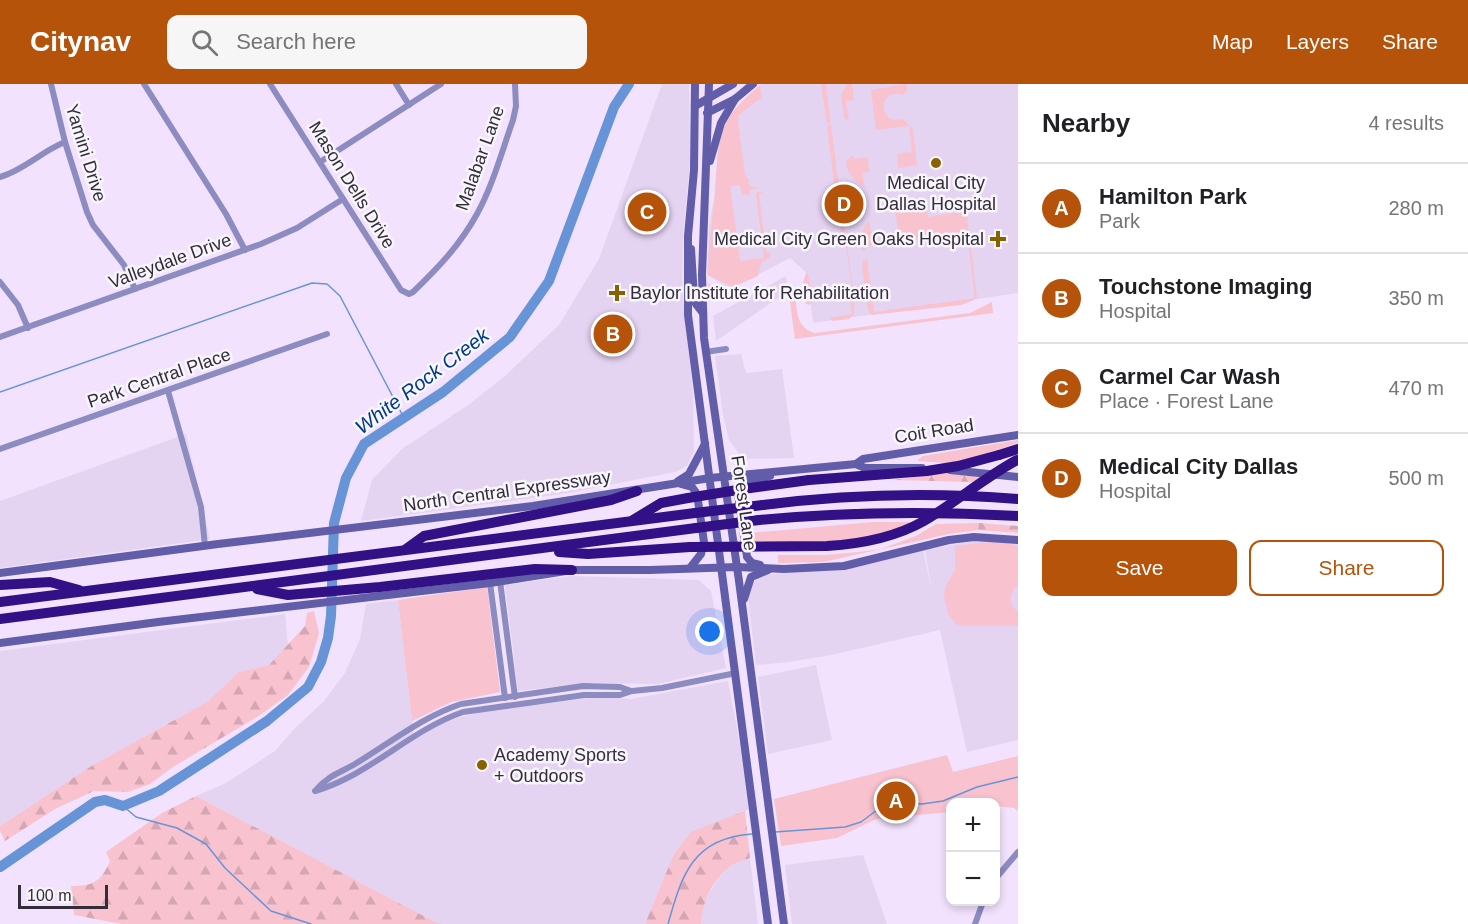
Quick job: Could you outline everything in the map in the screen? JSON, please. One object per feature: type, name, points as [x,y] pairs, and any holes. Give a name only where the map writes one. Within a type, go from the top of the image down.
[{"type":"highway","points":[[630,522],[661,503],[688,498],[809,480],[927,471],[958,466],[999,455],[1018,457]]},
{"type":"highway","points":[[535,550],[588,554],[690,547],[848,545],[884,538],[923,522],[1018,457]]},
{"type":"highway","points":[[403,550],[424,536],[611,500],[637,491]]},
{"type":"highway","points":[[0,602],[825,498],[891,494],[1018,499]]},
{"type":"highway","points":[[1,619],[759,520],[810,515],[889,512],[1018,516]]},
{"type":"highway","points":[[244,587],[288,595],[377,592],[535,569],[572,570]]},
{"type":"highway","points":[[0,585],[50,582],[85,591]]},
{"type":"main road","name":"Forest Lane","points":[[695,84],[694,170],[688,236],[688,306],[691,344],[768,924]]},
{"type":"main road","name":"Forest Lane","points":[[709,84],[702,275],[705,352],[737,567],[784,924]]},
{"type":"main road","points":[[695,106],[733,84]]},
{"type":"main road","points":[[695,118],[735,99],[753,84]]},
{"type":"main road","points":[[706,176],[721,123],[735,99]]},
{"type":"main road","points":[[688,236],[693,261],[694,297],[703,313]]},
{"type":"main road","points":[[704,338],[691,344],[700,353],[709,382]]},
{"type":"main road","name":"Coit Road","points":[[856,464],[863,459],[1018,435]]},
{"type":"main road","points":[[675,483],[689,474],[705,444]]},
{"type":"main road","name":"North Central Expressway","points":[[0,573],[533,506],[710,478],[856,464],[865,468],[909,467],[1018,477]]},
{"type":"main road","points":[[778,568],[756,565],[747,557],[738,494],[745,483],[791,471]]},
{"type":"main road","points":[[675,483],[692,487],[699,498],[704,549],[699,559],[690,568]]},
{"type":"main road","points":[[0,643],[307,604],[377,592],[490,583],[572,570],[778,568],[855,564],[966,537],[1018,540]]},
{"type":"main road","points":[[743,614],[746,589],[751,577],[756,573],[778,568]]},
{"type":"main road","points":[[724,597],[734,624],[739,660],[749,669]]},
{"type":"main road","points":[[736,673],[743,677],[746,686],[751,722],[759,742]]},
{"type":"main road","points":[[747,762],[762,761]]},
{"type":"main road","points":[[766,912],[782,910]]},
{"type":"street","name":"Yamini Drive","points":[[51,84],[65,142],[87,212],[93,225],[124,265],[135,289]]},
{"type":"street","points":[[144,84],[226,214],[245,250]]},
{"type":"street","name":"Mason Dells Drive","points":[[270,84],[401,290],[406,294],[413,292]]},
{"type":"street","points":[[396,84],[409,105]]},
{"type":"street","points":[[320,162],[441,84]]},
{"type":"street","name":"Malabar Lane","points":[[413,292],[449,256],[478,212],[513,120],[516,106],[515,84]]},
{"type":"street","points":[[0,177],[65,142]]},
{"type":"street","name":"Valleydale Drive","points":[[0,337],[245,250],[297,228],[343,199]]},
{"type":"street","points":[[0,282],[18,305],[28,328]]},
{"type":"street","name":"Park Central Place","points":[[0,449],[327,334]]},
{"type":"street","points":[[705,352],[726,349]]},
{"type":"street","points":[[168,391],[201,507],[205,546]]},
{"type":"street","points":[[500,581],[516,704]]},
{"type":"street","points":[[490,583],[506,705]]},
{"type":"street","points":[[632,691],[620,687],[583,686],[461,704],[416,725],[353,765],[326,778],[315,791],[358,773],[420,732],[445,718],[463,712],[584,695],[620,695],[736,673]]},
{"type":"street","points":[[416,725],[420,732]]},
{"type":"street","points":[[1000,873],[1018,852]]},
{"type":"street","points":[[975,924],[982,906]]},
{"type":"shaded area","points":[[662,84],[689,84],[690,162],[683,238],[682,290],[693,392],[694,451],[687,466],[675,472],[563,494],[361,521],[372,480],[402,449],[471,403],[506,375],[559,325],[599,259]]},
{"type":"shaded area","points":[[761,84],[1018,84],[1018,293],[813,323],[807,273],[790,258],[734,287],[725,286],[707,275],[709,226],[721,134],[731,114]]},
{"type":"shaded area","points":[[786,276],[788,291],[716,341],[713,316]]},
{"type":"shaded area","points":[[741,354],[746,373],[782,369],[794,458],[743,459],[729,440],[723,415],[715,356]]},
{"type":"shaded area","points":[[186,434],[210,539],[0,568],[0,501]]},
{"type":"shaded area","points":[[979,540],[1018,543],[1018,740],[967,752],[940,630],[831,655],[756,665],[748,598],[753,583],[759,575],[796,572],[923,550],[932,591],[925,550]]},
{"type":"shaded area","points":[[572,576],[699,580],[711,591],[726,668],[658,684],[589,683],[518,691],[505,585]]},
{"type":"shaded area","points":[[398,600],[414,738],[449,720],[489,710],[598,697],[631,699],[728,681],[752,808],[745,811],[660,892],[645,924],[444,924],[435,922],[196,796],[226,783],[275,751],[294,729],[324,701],[345,673],[360,639],[366,604]]},
{"type":"shaded area","points":[[285,614],[288,646],[269,665],[239,672],[207,702],[93,765],[0,826],[0,651]]},
{"type":"shaded area","points":[[816,665],[832,740],[768,754],[758,677]]},
{"type":"shaded area","points":[[863,855],[887,924],[792,924],[785,865]]},
{"type":"shaded area","points":[[750,858],[758,924],[701,924],[702,906],[716,881],[729,866]]},
{"type":"green space","points":[[821,84],[826,84],[831,122],[827,124]]},
{"type":"green space","points":[[847,84],[852,84],[854,100],[846,101],[849,122],[844,117],[841,95]]},
{"type":"green space","points":[[907,84],[907,90],[903,95],[892,94],[884,103],[888,117],[894,120],[903,119],[913,129],[917,165],[898,168],[897,154],[912,152],[909,126],[876,130],[871,90]]},
{"type":"green space","points":[[760,85],[762,99],[739,115],[738,121],[745,175],[750,181],[748,182],[750,186],[759,188],[749,190],[750,194],[742,195],[740,185],[730,186],[740,261],[764,258],[757,192],[763,192],[759,194],[766,252],[771,253],[770,257],[761,263],[758,276],[733,287],[708,275],[719,148],[729,117],[741,102]]},
{"type":"green space","points":[[831,124],[839,187],[835,190],[827,127]]},
{"type":"green space","points":[[853,155],[854,159],[868,157],[869,172],[862,173],[865,188],[854,180],[848,170],[846,161]]},
{"type":"green space","points":[[839,190],[853,289],[844,232],[841,232],[836,193]]},
{"type":"green space","points":[[855,191],[860,195],[863,211],[861,217],[858,218],[855,216],[853,194]]},
{"type":"green space","points":[[925,201],[928,217],[961,212],[961,207],[966,207],[977,298],[961,305],[872,315],[868,311],[862,265],[867,259],[874,312],[975,298],[967,232],[900,242],[894,205]]},
{"type":"green space","points":[[869,220],[873,245],[866,246],[865,251],[861,250],[859,236]]},
{"type":"green space","points":[[807,270],[813,301],[809,305],[806,304],[803,283]]},
{"type":"green space","points":[[708,283],[725,292],[725,293],[709,301]]},
{"type":"green space","points":[[848,290],[854,294],[854,315],[849,319],[833,321],[829,318],[852,314]]},
{"type":"green space","points":[[795,294],[801,323],[809,331],[815,333],[970,313],[992,302],[993,313],[795,339],[789,295]]},
{"type":"green space","points":[[1018,440],[1018,443],[971,459],[947,463],[917,461],[923,456]]},
{"type":"green space","points":[[945,473],[981,477],[974,482],[893,480]]},
{"type":"green space","points":[[873,522],[914,522],[886,534],[854,541],[751,542],[750,533]]},
{"type":"green space","points":[[979,523],[978,530],[949,534],[823,562],[778,563],[778,555],[826,555],[881,549],[916,536],[936,524]]},
{"type":"green space","points":[[979,523],[1018,526],[1018,533],[978,530]]},
{"type":"green space","points":[[1003,542],[1018,546],[1018,585],[1012,591],[1010,598],[1012,606],[1018,612],[1018,626],[958,626],[948,614],[944,597],[945,588],[955,570],[955,546]]},
{"type":"green space","points":[[487,587],[500,692],[451,702],[412,721],[398,600]]},
{"type":"green space","points":[[314,611],[319,633],[309,667],[288,695],[260,715],[173,767],[150,784],[128,792],[94,791],[55,809],[5,841],[0,826],[93,765],[207,702],[239,672],[269,665],[305,626],[307,613]]},
{"type":"green space","points":[[947,755],[953,772],[1018,756],[1018,811],[1014,808],[1000,806],[1000,798],[946,798],[946,812],[876,819],[837,838],[781,846],[774,799]]},
{"type":"green space","points":[[196,796],[435,922],[444,924],[122,924],[74,915],[71,886],[91,884],[100,878],[110,861],[106,852],[162,813]]},
{"type":"green space","points":[[745,811],[750,858],[730,866],[712,886],[703,908],[701,924],[645,924],[674,854],[691,832]]},
{"type":"waterway","name":"White Rock Creek","points":[[0,867],[95,802],[105,800],[123,806],[159,791],[267,721],[308,687],[321,662],[328,638],[331,616],[334,523],[346,478],[364,444],[443,392],[510,337],[549,281],[614,107],[629,84]]},
{"type":"waterway","points":[[0,392],[312,283],[327,284],[340,296],[404,418]]},
{"type":"waterway","points":[[775,832],[845,827],[861,822],[877,810],[902,802],[922,804],[943,801],[977,787],[1018,777]]},
{"type":"waterway","points":[[123,806],[136,817],[177,828],[206,844],[225,868],[271,911],[311,924]]},
{"type":"waterway","points":[[668,924],[685,875],[703,851],[732,837],[752,834]]},
{"type":"place","name":"Medical City Dallas Hospital","points":[[936,163]]},
{"type":"place","name":"Medical City Dallas","points":[[844,204]]},
{"type":"place","name":"Carmel Car Wash","points":[[647,212]]},
{"type":"place","name":"Medical City Green Oaks Hospital","points":[[998,239]]},
{"type":"place","name":"Baylor Institute for Rehabilitation","points":[[617,293]]},
{"type":"place","name":"Touchstone Imaging","points":[[613,334]]},
{"type":"place","name":"Academy Sports + Outdoors","points":[[482,765]]},
{"type":"place","name":"Hamilton Park","points":[[896,801]]}]
